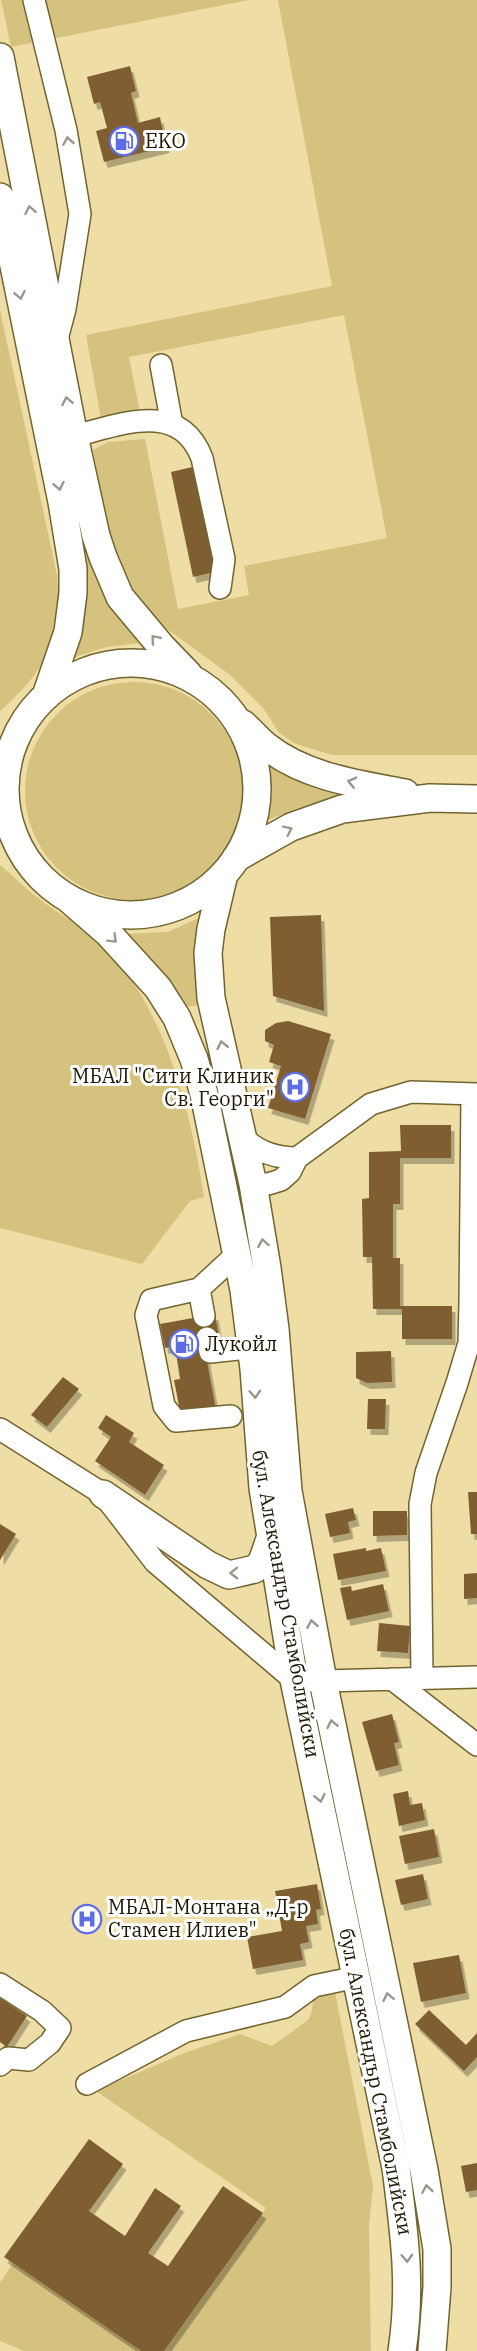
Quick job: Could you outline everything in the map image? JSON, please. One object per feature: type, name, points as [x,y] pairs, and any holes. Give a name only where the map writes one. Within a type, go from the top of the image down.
[{"type":"main road","points":[[0,57],[74,436],[96,536],[120,597],[161,646],[196,681],[267,746],[288,760],[325,776],[430,798]]},
{"type":"main road","points":[[0,197],[62,502],[73,569],[73,593],[68,632],[39,704],[15,741],[6,774],[5,791],[10,825],[16,841],[34,870]]},
{"type":"main road","points":[[0,731],[64,683],[97,668],[126,663],[155,665],[196,681]]},
{"type":"main road","name":"бул. Александър Стамболийски","points":[[229,710],[248,744],[256,782],[254,814],[250,829],[230,866],[211,929],[208,953],[211,998],[253,1184],[267,1268],[263,1488],[294,1680],[396,2168],[406,2247],[408,2288],[402,2351]]},
{"type":"main road","points":[[0,845],[70,900],[101,912],[118,915],[151,914],[184,904],[212,886],[230,866],[291,827],[342,809],[430,798],[477,798]]},
{"type":"main road","name":"бул. Александър Стамболийски","points":[[70,900],[108,933],[158,988],[177,1018],[194,1059],[204,1095],[238,1253],[266,1346],[280,1405],[288,1491],[323,1681],[424,2170],[436,2249],[437,2287],[432,2351]]},
{"type":"main road","points":[[204,1095],[233,1160],[253,1184]]},
{"type":"main road","points":[[103,1494],[208,1565],[229,1575],[249,1572],[262,1563],[271,1536]]},
{"type":"street","points":[[34,0],[66,130],[80,214],[65,309],[56,343]]},
{"type":"street","points":[[161,365],[172,425]]},
{"type":"street","points":[[74,436],[144,420],[162,421],[183,430],[196,443],[202,458],[224,560],[220,588]]},
{"type":"street","points":[[253,1184],[268,1184],[280,1180],[290,1172],[297,1158],[371,1104],[411,1092],[475,1094],[473,1303],[468,1343],[457,1383],[426,1473],[420,1504],[423,1678]]},
{"type":"street","points":[[243,1137],[253,1147],[263,1152],[284,1158],[297,1158]]},
{"type":"street","points":[[231,1416],[176,1421],[164,1406],[146,1315],[151,1300],[199,1289],[238,1253]]},
{"type":"street","points":[[199,1289],[204,1316]]},
{"type":"street","points":[[207,1338],[210,1352],[266,1346]]},
{"type":"street","points":[[0,1429],[103,1494],[155,1562],[294,1680],[477,1677]]},
{"type":"street","points":[[392,1679],[477,1745]]},
{"type":"street","points":[[87,2084],[186,2031],[285,2007],[314,1986],[357,1977]]},
{"type":"street","points":[[0,1984],[42,2011],[60,2028],[50,2043],[29,2060],[8,2058],[0,2065]]},
{"type":"shaded area","points":[[1,0],[249,0],[11,47]]},
{"type":"shaded area","points":[[278,0],[477,0],[477,755],[332,755],[296,744],[279,733],[264,709],[230,675],[159,623],[136,595],[120,564],[107,523],[93,450],[108,442],[145,439],[178,609],[249,595],[244,566],[387,538],[344,315],[129,357],[141,417],[102,425],[86,335],[332,286]]},
{"type":"shaded area","points":[[0,310],[57,575],[58,597],[54,635],[48,651],[30,681],[0,711]]},
{"type":"shaded area","points":[[78,529],[109,598],[142,643],[107,647],[72,658],[81,633],[86,599]]},
{"type":"shaded area","points":[[134,682],[155,684],[176,690],[194,700],[211,714],[225,731],[235,749],[241,770],[243,791],[241,812],[235,833],[225,851],[211,868],[194,882],[176,892],[155,898],[134,900],[113,898],[92,892],[74,882],[57,868],[43,851],[33,833],[27,812],[25,791],[27,770],[33,749],[43,731],[57,714],[74,700],[92,690],[113,684]]},
{"type":"shaded area","points":[[268,762],[357,794],[298,808],[268,820],[272,794]]},
{"type":"shaded area","points":[[0,865],[33,894],[90,934],[120,965],[140,994],[157,1025],[171,1059],[191,1129],[204,1197],[190,1201],[142,1264],[0,1228]]},
{"type":"shaded area","points":[[205,915],[200,1005],[184,1007],[126,934],[168,932]]},
{"type":"shaded area","points":[[335,1992],[373,2186],[369,2224],[371,2351],[164,2351],[266,2208],[96,2091],[184,2053],[240,2034],[272,2046],[308,2020],[314,1998]]},
{"type":"shaded area","points":[[13,2263],[141,2351],[24,2351],[0,2341],[0,2283]]},
{"type":"building","points":[[130,66],[136,91],[131,93],[138,123],[160,117],[166,147],[104,162],[96,131],[107,128],[100,102],[94,104],[87,77]]},
{"type":"building","points":[[201,465],[223,570],[193,577],[171,472]]},
{"type":"building","points":[[321,915],[324,1011],[273,996],[270,917]]},
{"type":"building","name":"МБАЛ \"Сити Клиник Св. Георги\"","points":[[288,1021],[331,1034],[305,1119],[268,1108],[281,1066],[269,1062],[274,1045],[265,1041],[265,1030],[276,1023]]},
{"type":"building","points":[[400,1125],[451,1125],[451,1158],[400,1158],[400,1204],[393,1204],[393,1258],[400,1258],[400,1306],[452,1306],[452,1339],[402,1339],[402,1309],[373,1309],[372,1257],[363,1257],[362,1199],[369,1198],[369,1152],[401,1151]]},
{"type":"building","points":[[215,1314],[219,1336],[203,1339],[216,1410],[181,1416],[174,1380],[180,1379],[175,1346],[165,1348],[160,1324]]},
{"type":"building","points":[[391,1351],[392,1382],[367,1383],[356,1378],[356,1352]]},
{"type":"building","points":[[63,1377],[79,1389],[47,1427],[31,1415]]},
{"type":"building","points":[[368,1399],[386,1399],[385,1429],[367,1429]]},
{"type":"building","points":[[106,1415],[134,1433],[129,1442],[164,1465],[145,1495],[95,1461],[111,1437],[98,1428]]},
{"type":"building","points":[[468,1492],[477,1492],[477,1534],[471,1534]]},
{"type":"building","points":[[353,1508],[356,1520],[348,1522],[350,1533],[330,1537],[325,1514]]},
{"type":"building","points":[[373,1511],[407,1511],[407,1535],[373,1536]]},
{"type":"building","points":[[0,1524],[16,1534],[0,1560]]},
{"type":"building","points":[[366,1548],[366,1551],[381,1548],[386,1571],[338,1580],[333,1554]]},
{"type":"building","points":[[477,1573],[477,1598],[464,1599],[464,1574]]},
{"type":"building","points":[[383,1584],[389,1611],[347,1620],[340,1588],[351,1586],[352,1591]]},
{"type":"building","points":[[379,1623],[410,1626],[408,1653],[377,1651]]},
{"type":"building","points":[[392,1714],[399,1742],[394,1743],[399,1765],[376,1771],[362,1722]]},
{"type":"building","points":[[408,1791],[410,1805],[422,1803],[425,1820],[399,1826],[393,1794]]},
{"type":"building","points":[[434,1829],[439,1857],[405,1864],[399,1836]]},
{"type":"building","points":[[423,1874],[428,1899],[401,1905],[395,1880]]},
{"type":"building","points":[[317,1884],[321,1909],[316,1910],[318,1924],[306,1926],[309,1942],[300,1944],[303,1960],[253,1969],[247,1937],[282,1931],[275,1891]]},
{"type":"building","points":[[459,1955],[466,1993],[421,2002],[413,1963]]},
{"type":"building","points":[[0,1998],[27,2016],[7,2047],[0,2042]]},
{"type":"building","points":[[429,2010],[466,2045],[477,2033],[477,2057],[464,2071],[415,2024]]},
{"type":"building","points":[[89,2139],[123,2164],[89,2211],[125,2236],[155,2188],[181,2206],[148,2253],[168,2266],[223,2186],[263,2213],[164,2351],[141,2351],[4,2257]]},
{"type":"building","points":[[477,2163],[477,2190],[466,2192],[461,2166]]},
{"type":"place","name":"EKO","points":[[124,141]]},
{"type":"place","name":"МБАЛ \"Сити Клиник Св. Георги\"","points":[[295,1087]]},
{"type":"place","name":"Лукойл","points":[[184,1344]]},
{"type":"place","name":"МБАЛ-Монтана „Д-р Стамен Илиев\"","points":[[87,1919]]}]
